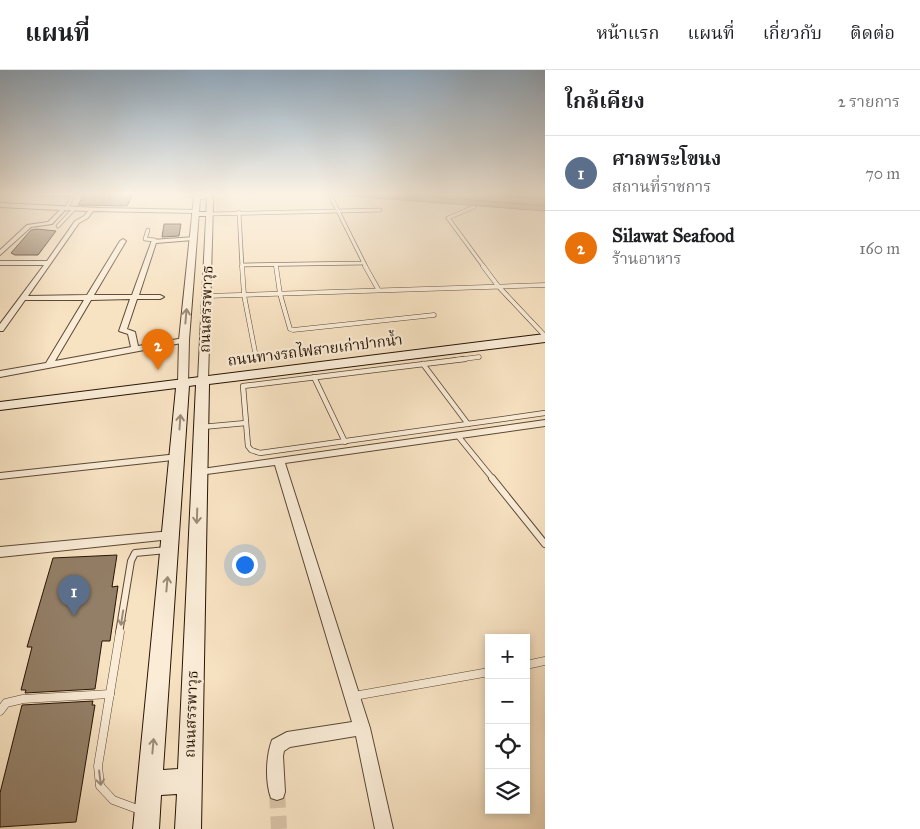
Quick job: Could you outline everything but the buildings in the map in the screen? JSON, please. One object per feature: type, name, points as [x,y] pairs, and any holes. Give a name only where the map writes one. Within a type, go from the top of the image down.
[{"type":"main road","name":"ถนนทางรถไฟสายเก่าปากน้ำ","points":[[0,406],[545,337]]},
{"type":"main road","name":"ถนนสรรพาวุธ","points":[[188,829],[203,380]]},
{"type":"main road","name":"ถนนสรรพาวุธ","points":[[147,821],[183,382]]},
{"type":"main road","points":[[176,480],[199,475]]},
{"type":"main road","points":[[150,784],[189,780]]},
{"type":"street","points":[[0,253],[25,229]]},
{"type":"street","points":[[0,329],[49,263],[71,229]]},
{"type":"street","name":"ถนนสรรพาวุธ","points":[[183,382],[184,340],[194,229]]},
{"type":"street","name":"ถนนสรรพาวุธ","points":[[203,380],[209,229]]},
{"type":"street","points":[[135,348],[131,332],[123,331],[137,297],[155,240],[193,238]]},
{"type":"street","points":[[48,366],[123,241]]},
{"type":"street","points":[[0,263],[49,263]]},
{"type":"street","points":[[23,298],[160,297]]},
{"type":"street","points":[[0,374],[184,340]]},
{"type":"street","points":[[199,475],[545,423]]},
{"type":"street","points":[[0,476],[178,457]]},
{"type":"street","points":[[279,462],[362,728],[384,829]]},
{"type":"street","points":[[0,552],[170,542]]},
{"type":"street","points":[[277,792],[275,756],[278,746],[287,740],[362,728]]},
{"type":"lane","points":[[241,229],[244,265],[244,295],[256,357]]},
{"type":"lane","points":[[347,229],[378,289]]},
{"type":"lane","points":[[456,229],[498,286],[545,337]]},
{"type":"lane","points":[[148,230],[145,239],[155,240]]},
{"type":"lane","points":[[244,265],[364,264]]},
{"type":"lane","points":[[276,265],[280,294],[290,328],[293,330],[434,315]]},
{"type":"lane","points":[[206,296],[545,285]]},
{"type":"lane","points":[[479,357],[243,386],[248,446],[251,450],[260,453],[545,413]]},
{"type":"lane","points":[[423,364],[468,424]]},
{"type":"lane","points":[[314,377],[345,442]]},
{"type":"lane","points":[[201,428],[246,423]]},
{"type":"lane","points":[[458,436],[545,544]]},
{"type":"lane","points":[[147,821],[113,800],[100,786],[98,766],[131,561],[135,553],[170,542]]},
{"type":"lane","points":[[530,664],[545,661]]},
{"type":"lane","points":[[351,696],[485,673]]},
{"type":"lane","points":[[0,710],[6,703],[23,699],[110,694]]},
{"type":"tunnel","points":[[277,792],[279,829]]},
{"type":"place","name":"Silawat Seafood","points":[[158,370]]},
{"type":"place","name":"ศาลพระโขนง","points":[[74,616]]}]
